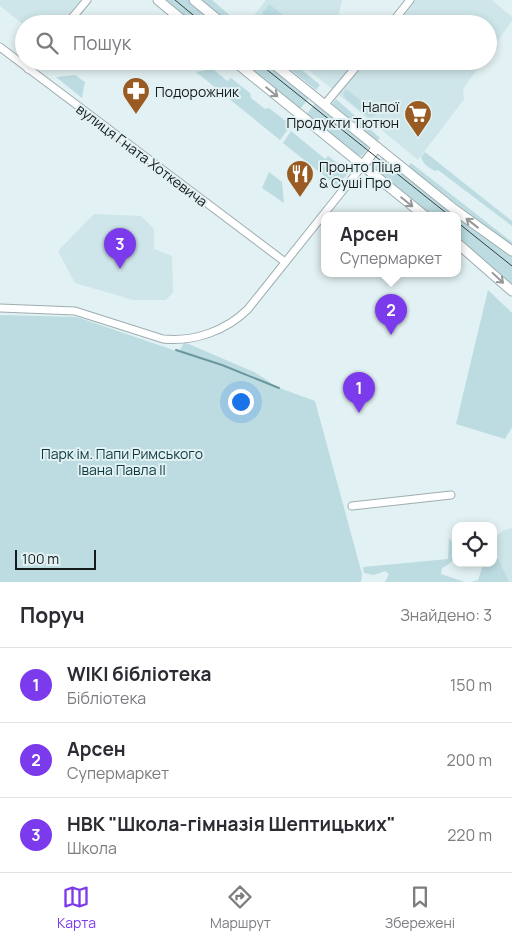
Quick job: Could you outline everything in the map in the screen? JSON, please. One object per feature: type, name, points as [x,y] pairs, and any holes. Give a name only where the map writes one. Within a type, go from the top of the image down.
[{"type":"main road","points":[[158,0],[176,15]]},
{"type":"main road","points":[[194,0],[212,15]]},
{"type":"main road","points":[[245,70],[420,212]]},
{"type":"main road","points":[[282,70],[459,212]]},
{"type":"main road","points":[[363,165],[377,146]]},
{"type":"main road","points":[[461,214],[512,251]]},
{"type":"main road","points":[[461,246],[512,291]]},
{"type":"street","points":[[74,15],[87,0]]},
{"type":"street","points":[[398,15],[410,0]]},
{"type":"street","name":"вулиця Гната Хоткевича","points":[[0,47],[15,59]]},
{"type":"street","name":"вулиця Гната Хоткевича","points":[[29,70],[285,262]]},
{"type":"street","points":[[325,104],[354,70]]},
{"type":"street","points":[[325,212],[363,165]]},
{"type":"street","points":[[0,308],[75,311],[163,339],[194,338],[212,332],[236,320],[248,309],[321,217]]},
{"type":"street","points":[[352,506],[451,495]]},
{"type":"shaded area","points":[[0,0],[81,0],[68,15],[15,15],[15,18],[0,6]]},
{"type":"shaded area","points":[[266,0],[342,0],[339,15],[254,15]]},
{"type":"shaded area","points":[[415,0],[492,0],[512,17],[512,21],[497,42],[497,15],[402,15]]},
{"type":"shaded area","points":[[308,70],[350,70],[335,91]]},
{"type":"shaded area","points":[[358,70],[477,70],[463,89],[464,99],[418,160],[338,94]]},
{"type":"shaded area","points":[[94,214],[141,216],[154,229],[154,249],[172,256],[173,292],[166,300],[133,300],[75,283],[58,251]]},
{"type":"shaded area","points":[[512,528],[512,582],[508,582],[498,558],[497,540],[498,535],[504,530]]},
{"type":"green space","points":[[164,0],[189,0],[206,15],[182,15]]},
{"type":"green space","points":[[199,0],[212,0],[230,15],[217,15]]},
{"type":"green space","points":[[269,4],[283,15],[264,15],[262,13]]},
{"type":"green space","points":[[214,70],[227,81],[231,78],[250,93],[251,98],[265,109],[269,108],[291,125],[280,140],[196,72]]},
{"type":"green space","points":[[250,70],[276,70],[310,97],[299,110]]},
{"type":"green space","points":[[291,70],[302,70],[320,85],[316,90]]},
{"type":"green space","points":[[75,75],[85,82],[82,98],[56,77]]},
{"type":"green space","points":[[345,90],[349,91],[373,111],[375,110],[377,112],[374,116],[368,117],[345,98],[343,93]]},
{"type":"green space","points":[[336,99],[380,138],[377,141],[332,104]]},
{"type":"green space","points":[[316,102],[367,145],[368,148],[362,156],[357,155],[306,115]]},
{"type":"green space","points":[[291,131],[325,159],[328,156],[349,172],[337,186],[283,143]]},
{"type":"green space","points":[[425,152],[512,221],[512,226],[438,170],[435,171],[426,165],[421,157]]},
{"type":"green space","points":[[383,156],[452,212],[427,212],[374,168]]},
{"type":"green space","points":[[411,163],[512,242],[512,247],[408,166]]},
{"type":"green space","points":[[269,172],[282,182],[284,203],[262,188]]},
{"type":"green space","points":[[461,220],[512,256],[512,287],[461,242]]},
{"type":"green space","points":[[488,290],[512,313],[512,427],[505,439],[456,424]]},
{"type":"green space","name":"Парк ім. Папи Римського Івана Павла ІІ","points":[[0,315],[77,317],[179,352],[184,342],[254,372],[274,386],[315,401],[362,574],[361,582],[0,582]]},
{"type":"green space","points":[[449,538],[452,543],[452,561],[442,568],[441,574],[465,582],[385,582],[389,574],[385,571],[374,575],[364,573],[363,567],[448,559]]},
{"type":"green space","points":[[497,558],[509,582],[471,582],[478,580],[482,567],[497,567]]},
{"type":"waterway","points":[[176,350],[222,365],[279,388]]},
{"type":"tram line","points":[[175,0],[193,15]]},
{"type":"tram line","points":[[267,70],[445,212]]},
{"type":"tram line","points":[[461,225],[512,266]]},
{"type":"place","name":"Подорожник","points":[[136,115]]},
{"type":"place","name":"Напої Продукти Тютюн","points":[[418,138]]},
{"type":"place","name":"Пронто Піца & Суші Про","points":[[300,198]]},
{"type":"place","name":"НВК \"Школа-гімназія Шептицьких\"","points":[[120,269]]},
{"type":"place","name":"Арсен","points":[[391,335]]},
{"type":"place","name":"WIKI бібліотека","points":[[359,413]]}]
